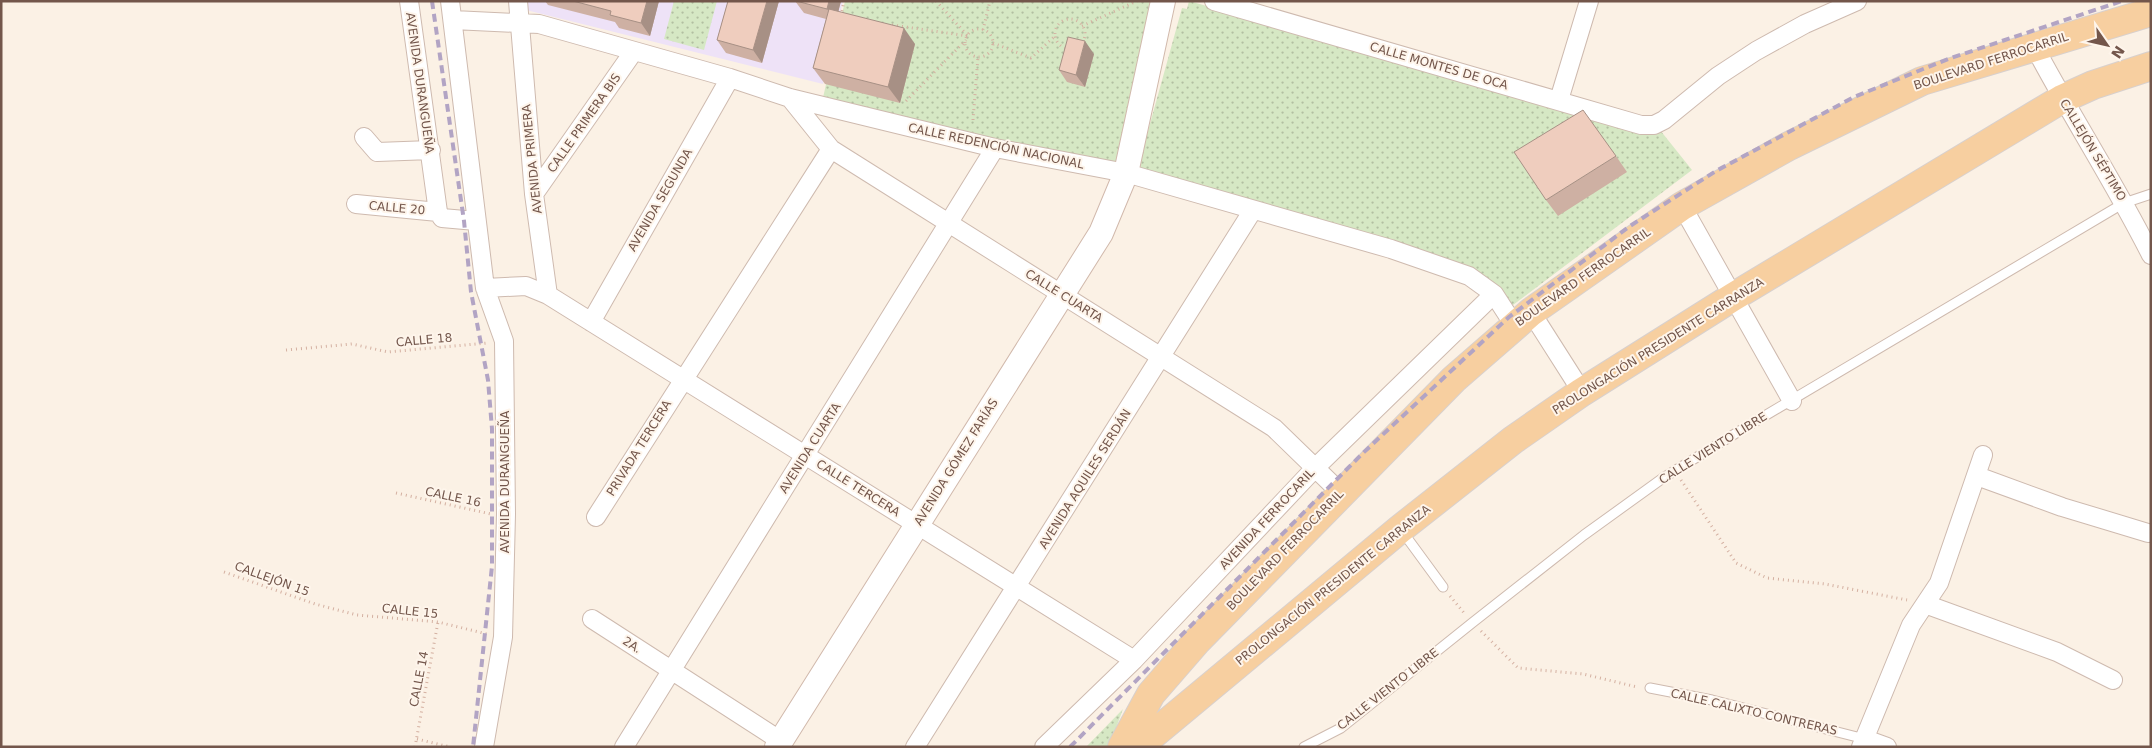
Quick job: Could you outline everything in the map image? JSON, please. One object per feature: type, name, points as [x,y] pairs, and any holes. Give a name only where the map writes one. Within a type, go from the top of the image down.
[{"type":"main road","name":"AVENIDA GÓMEZ FARÍAS","points":[[783,745],[917,525],[1101,233],[1126,173],[1163,1]]},
{"type":"main road","name":"BOULEVARD FERROCARRIL","points":[[1122,747],[1151,694],[1191,648],[1454,379],[1523,319],[1682,206],[1789,146],[1922,81],[2151,12]]},
{"type":"main road","name":"PROLONGACIÓN PRESIDENTE CARRANZA","points":[[1138,747],[1400,529],[1513,440],[1582,392],[1733,297],[2062,100],[2093,85],[2151,66]]},
{"type":"street","name":"AVENIDA DURANGUEÑA","points":[[409,1],[431,150],[435,202],[438,212]]},
{"type":"street","name":"AVENIDA DURANGUEÑA","points":[[450,1],[485,288],[504,341],[506,514],[503,637],[484,747]]},
{"type":"street","name":"AVENIDA PRIMERA","points":[[518,1],[534,194],[548,296]]},
{"type":"street","name":"CALLE MONTES DE OCA","points":[[1214,1],[1641,125],[1654,125],[1664,120],[1718,76],[1756,51],[1805,24],[1857,1]]},
{"type":"street","points":[[1559,100],[1589,1]]},
{"type":"street","name":"CALLE REDENCIÓN NACIONAL","points":[[453,20],[539,24],[730,78],[790,98],[995,148],[1126,173],[1431,263],[1469,276],[1494,294],[1523,319],[1582,392]]},
{"type":"street","name":"CALLEJÓN SÉPTIMO","points":[[2034,46],[2062,100],[2124,203],[2151,255]]},
{"type":"street","name":"CALLE PRIMERA BIS","points":[[534,194],[634,51]]},
{"type":"street","name":"AVENIDA SEGUNDA","points":[[591,322],[730,78]]},
{"type":"street","name":"CALLE CUARTA","points":[[790,98],[831,148],[1274,428],[1341,493]]},
{"type":"street","points":[[364,137],[377,152],[431,150]]},
{"type":"street","points":[[683,379],[831,148]]},
{"type":"street","name":"AVENIDA CUARTA","points":[[624,747],[995,148]]},
{"type":"street","name":"CALLE 20","points":[[356,204],[438,212]]},
{"type":"street","points":[[1682,206],[1792,401]]},
{"type":"street","name":"AVENIDA AQUILES SERDÁN","points":[[915,747],[1253,210]]},
{"type":"street","points":[[438,212],[442,218],[476,220]]},
{"type":"street","name":"CALLE TERCERA","points":[[485,288],[526,286],[548,296],[1134,660]]},
{"type":"street","name":"AVENIDA FERROCARIL","points":[[1044,747],[1134,660],[1315,468],[1494,294]]},
{"type":"street","name":"PRIVADA TERCERA","points":[[596,517],[683,379]]},
{"type":"street","points":[[1863,743],[1911,625],[1939,583],[1984,454]]},
{"type":"street","points":[[1977,476],[2062,506],[2148,532]]},
{"type":"street","points":[[1925,604],[2057,652],[2113,680]]},
{"type":"street","name":"2A.","points":[[592,619],[783,745]]},
{"type":"street","name":"CALLE CALIXTO CONTRERAS","points":[[1863,743],[1886,747]]},
{"type":"lane","name":"CALLE VIENTO LIBRE","points":[[1304,747],[1341,728],[1584,536],[1675,471],[2124,203],[2151,194]]},
{"type":"lane","points":[[1400,529],[1443,587]]},
{"type":"lane","name":"CALLE CALIXTO CONTRERAS","points":[[1650,688],[1712,700],[1863,743]]},
{"type":"path","points":[[844,1],[840,18],[850,20]]},
{"type":"path","points":[[936,1],[967,38],[967,49],[978,57]]},
{"type":"path","points":[[983,30],[990,1]]},
{"type":"path","points":[[1082,26],[1137,1]]},
{"type":"path","points":[[993,43],[1031,58],[1055,36],[1057,26],[1064,20],[1074,20],[1082,26],[1083,40],[1073,48],[1064,48],[1055,36]]},
{"type":"path","points":[[889,25],[967,38]]},
{"type":"path","points":[[906,101],[975,30],[983,30],[990,35],[993,43],[990,52],[978,57]]},
{"type":"path","points":[[973,120],[978,57]]},
{"type":"path","name":"CALLE 18","points":[[286,350],[352,344],[388,352],[504,341]]},
{"type":"path","points":[[1675,471],[1736,563],[1767,578],[1825,584],[1925,604]]},
{"type":"path","name":"CALLE 16","points":[[396,493],[492,514],[506,514]]},
{"type":"path","name":"CALLEJÓN 15","points":[[224,572],[315,604]]},
{"type":"path","points":[[1443,587],[1472,623],[1518,668],[1583,674],[1636,687],[1650,688]]},
{"type":"path","name":"CALLE 15","points":[[315,604],[357,615],[438,622],[503,637]]},
{"type":"path","name":"CALLE 14","points":[[414,747],[438,622]]},
{"type":"path","points":[[417,739],[450,747]]},
{"type":"shaded area","points":[[525,1],[843,1],[823,84],[526,10]]},
{"type":"green space","points":[[674,1],[717,1],[704,50],[664,39]]},
{"type":"green space","points":[[845,1],[1159,1],[1123,170],[822,102]]},
{"type":"green space","points":[[1189,1],[1598,117],[1660,130],[1692,170],[1513,305],[1482,276],[1135,178],[1182,8],[1187,9]]},
{"type":"green space","points":[[1123,709],[1109,747],[1086,747]]},
{"type":"building","points":[[573,1],[647,1],[641,23],[610,15],[611,11]]},
{"type":"building","points":[[728,1],[767,1],[753,50],[717,40]]},
{"type":"building","points":[[796,1],[829,1],[827,9]]},
{"type":"building","points":[[829,9],[904,28],[888,87],[813,68]]},
{"type":"building","points":[[1068,37],[1085,41],[1076,75],[1059,70]]},
{"type":"building","points":[[1583,110],[1616,156],[1546,200],[1514,152]]},
{"type":"railway","points":[[432,1],[464,221],[471,292],[488,380],[492,429],[492,566],[473,747]]},
{"type":"railway","points":[[1070,747],[1363,453],[1509,317],[1630,226],[1716,171],[1854,97],[1948,59],[2122,1]]}]
